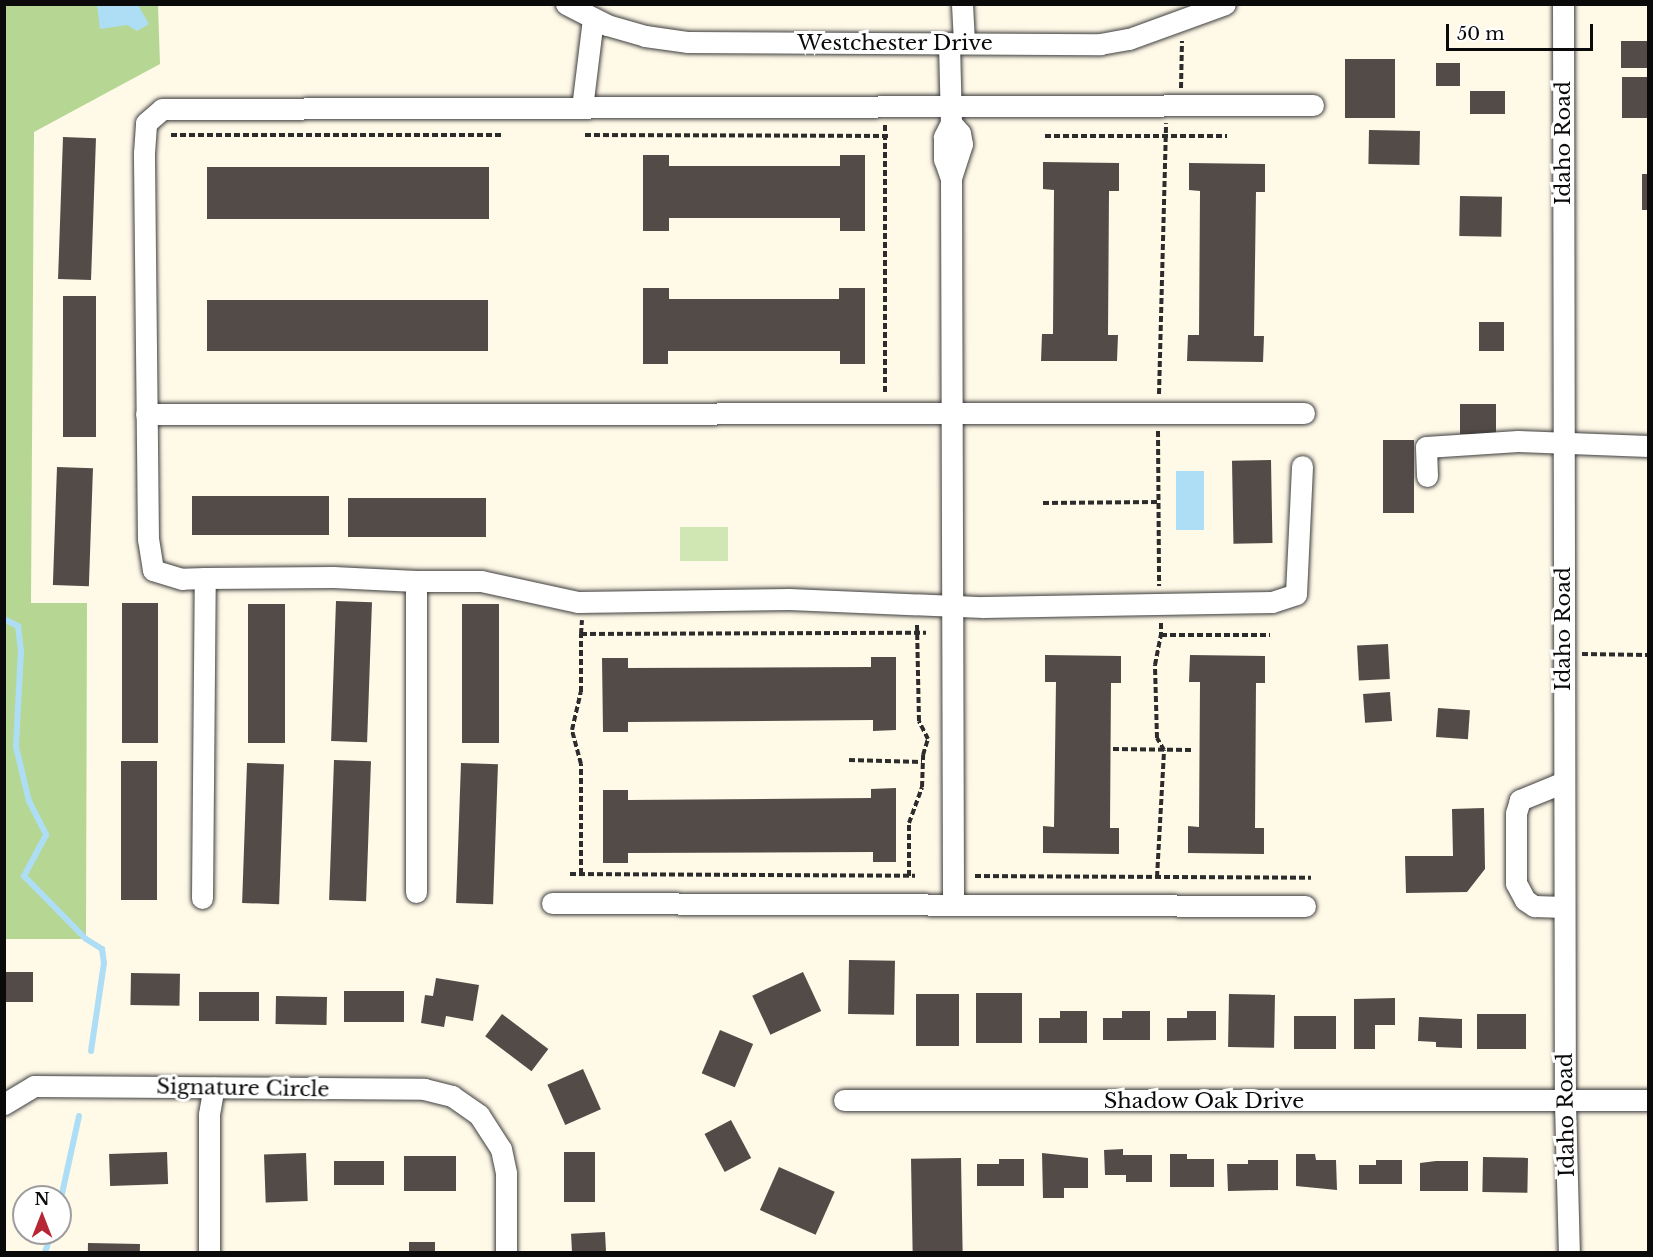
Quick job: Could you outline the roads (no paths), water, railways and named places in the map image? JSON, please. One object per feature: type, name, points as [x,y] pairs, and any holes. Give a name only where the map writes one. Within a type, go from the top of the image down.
[{"type":"street","name":"Westchester Drive","points":[[566,4],[593,19],[645,36],[687,42],[956,43],[1110,43],[1181,17],[1225,4]]},
{"type":"street","points":[[953,905],[951,178],[961,158],[962,144],[960,133],[950,114],[962,4]]},
{"type":"street","name":"Idaho Road","points":[[1563,4],[1564,907],[1565,1103],[1569,1252]]},
{"type":"street","points":[[582,108],[593,19]]},
{"type":"street","points":[[1302,466],[1296,594],[1272,602],[952,607],[917,602],[578,602],[481,581],[333,577],[182,579],[153,570],[148,540],[144,143],[146,123],[162,109],[885,106],[950,114],[1174,105],[1313,105]]},
{"type":"street","points":[[146,414],[885,416],[1304,413]]},
{"type":"street","points":[[1427,476],[1426,447],[1518,441],[1563,445],[1648,446]]},
{"type":"street","points":[[202,898],[205,578]]},
{"type":"street","points":[[416,581],[416,892]]},
{"type":"street","points":[[1564,782],[1520,800],[1516,813],[1516,883],[1525,900],[1534,906],[1564,907]]},
{"type":"street","points":[[552,903],[1305,906]]},
{"type":"street","name":"Signature Circle","points":[[4,1104],[34,1086],[424,1089],[452,1096],[479,1115],[492,1130],[504,1163],[506,1252]]},
{"type":"street","points":[[209,1252],[209,1114],[214,1087]]},
{"type":"street","name":"Shadow Oak Drive","points":[[844,1100],[1565,1103],[1648,1100]]},
{"type":"water","points":[[97,5],[138,5],[149,24],[137,31],[127,25],[100,29]]},
{"type":"water","points":[[1176,471],[1204,471],[1204,530],[1176,530]]},
{"type":"waterway","points":[[4,619],[18,626],[21,650],[16,747],[29,801],[46,835],[24,876],[86,939],[102,949],[104,963],[91,1051]]},
{"type":"waterway","points":[[64,1185],[79,1116]]},
{"type":"waterway","points":[[45,1252],[48,1245]]}]
